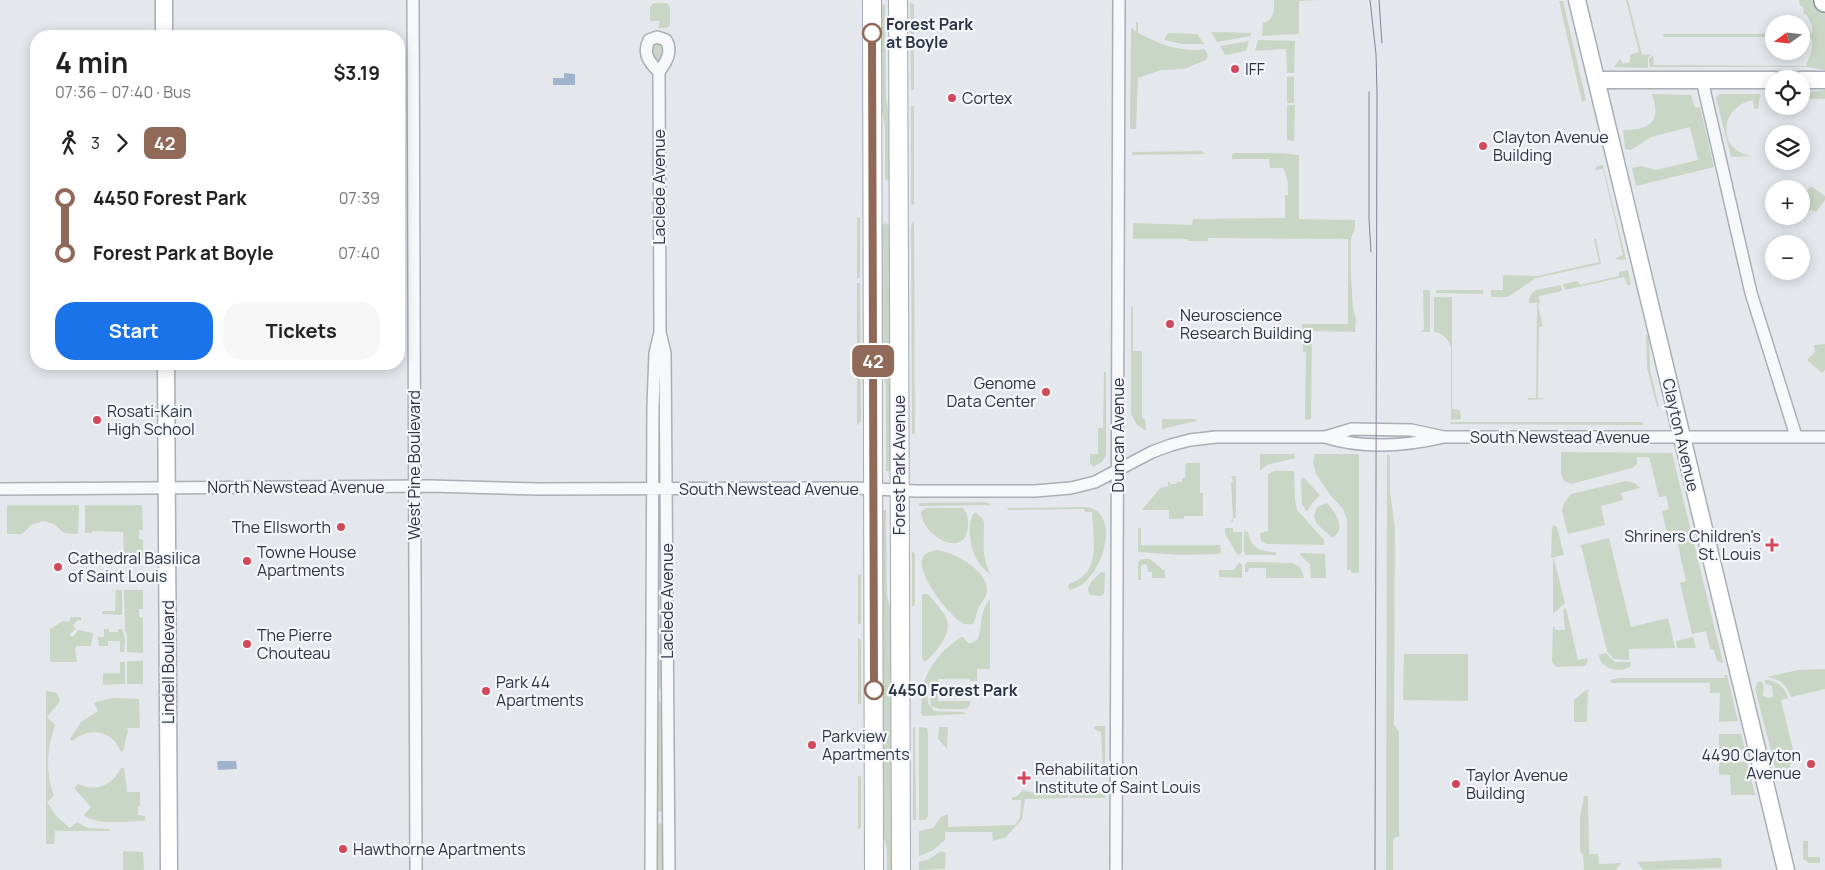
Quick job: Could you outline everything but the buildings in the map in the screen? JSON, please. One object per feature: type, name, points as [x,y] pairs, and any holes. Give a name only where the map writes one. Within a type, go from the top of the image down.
[{"type":"main road","name":"Forest Park Avenue","points":[[872,0],[874,870]]},
{"type":"main road","name":"Forest Park Avenue","points":[[898,0],[900,870]]},
{"type":"street","points":[[164,0],[164,30]]},
{"type":"street","name":"West Pine Boulevard","points":[[413,0],[416,870]]},
{"type":"street","name":"Duncan Avenue","points":[[1116,870],[1119,0]]},
{"type":"street","name":"Clayton Avenue","points":[[1577,0],[1786,870]]},
{"type":"street","name":"Laclede Avenue","points":[[659,72],[660,332],[665,353],[669,870]]},
{"type":"street","points":[[1596,80],[1765,80]]},
{"type":"street","points":[[1702,80],[1751,293],[1796,436]]},
{"type":"street","points":[[1810,80],[1825,80]]},
{"type":"street","name":"Laclede Avenue","points":[[652,870],[653,383],[655,353],[660,332]]},
{"type":"street","name":"Lindell Boulevard","points":[[166,370],[169,870]]},
{"type":"street","name":"South Newstead Avenue","points":[[652,490],[873,488],[900,490],[1062,490],[1095,482],[1163,447],[1190,440],[1216,437],[1324,437],[1342,431],[1361,430],[1411,430],[1444,437],[1825,437]]},
{"type":"street","name":"North Newstead Avenue","points":[[0,489],[414,487],[652,490]]},
{"type":"green space","points":[[1274,0],[1321,0],[1299,1],[1299,34],[1262,36],[1263,23],[1270,19],[1273,14]]},
{"type":"green space","points":[[1626,0],[1628,0],[1642,55],[1651,54],[1648,58],[1648,68],[1614,67],[1620,59],[1623,64],[1630,62],[1630,55],[1639,52]]},
{"type":"green space","points":[[1799,0],[1815,0],[1825,13],[1825,70],[1807,67],[1650,67],[1649,59],[1653,55],[1654,65],[1806,66],[1808,60],[1810,60],[1812,49],[1810,34],[1812,34],[1812,26],[1810,15],[1804,14],[1803,7],[1800,5]]},
{"type":"green space","points":[[1559,1],[1563,1],[1586,100],[1582,102]]},
{"type":"green space","points":[[654,3],[667,3],[670,7],[670,26],[658,28],[660,21],[650,21],[650,7]]},
{"type":"green space","points":[[910,3],[914,4],[914,90],[911,90]]},
{"type":"green space","points":[[879,5],[885,5],[886,98],[891,125],[890,180],[888,181],[885,178],[885,127],[880,100]]},
{"type":"green space","points":[[1136,22],[1138,22],[1138,33],[1146,37],[1179,49],[1205,49],[1208,56],[1206,60],[1184,69],[1161,70],[1138,78],[1136,129],[1130,129],[1131,28],[1136,31]]},
{"type":"green space","points":[[1211,32],[1251,33],[1251,36],[1217,42]]},
{"type":"green space","points":[[1168,33],[1197,34],[1204,44],[1182,44],[1164,40]]},
{"type":"green space","points":[[1663,34],[1765,34],[1765,37],[1664,37]]},
{"type":"green space","points":[[1258,40],[1295,41],[1294,73],[1287,73],[1286,49],[1255,51]]},
{"type":"green space","points":[[1249,41],[1246,51],[1225,55],[1220,46]]},
{"type":"green space","points":[[653,42],[662,42],[665,53],[660,62],[654,61],[650,46]]},
{"type":"green space","points":[[1765,70],[1765,73],[1616,72]]},
{"type":"green space","points":[[1810,70],[1816,70],[1825,73],[1810,73]]},
{"type":"green space","points":[[1294,76],[1294,103],[1287,103],[1287,77]]},
{"type":"green space","points":[[1825,90],[1825,99],[1810,99],[1810,92]]},
{"type":"green space","points":[[1652,94],[1691,95],[1695,108],[1700,107],[1714,167],[1636,186],[1632,168],[1641,166],[1656,170],[1698,160],[1690,127],[1651,137],[1631,150],[1625,149],[1623,130],[1641,128],[1652,122],[1655,103]]},
{"type":"green space","points":[[1719,94],[1760,94],[1758,109],[1754,108],[1753,100],[1741,104],[1733,111],[1728,120],[1726,130],[1728,139],[1733,147],[1741,153],[1753,156],[1731,157],[1716,98]]},
{"type":"green space","points":[[1287,105],[1295,105],[1294,141],[1287,140]]},
{"type":"green space","points":[[911,106],[914,106],[914,205],[911,204]]},
{"type":"green space","points":[[1201,151],[1205,154],[1132,155],[1132,152]]},
{"type":"green space","points":[[1234,153],[1299,155],[1299,219],[1355,220],[1351,239],[1351,276],[1353,309],[1356,318],[1355,332],[1312,331],[1311,419],[1305,420],[1306,352],[1303,352],[1302,324],[1348,324],[1348,239],[1208,238],[1208,241],[1188,241],[1188,239],[1133,239],[1133,223],[1192,225],[1193,219],[1285,218],[1285,195],[1288,195],[1288,187],[1283,168],[1270,168],[1269,159],[1232,159]]},
{"type":"green space","points":[[1603,165],[1626,259],[1619,260],[1615,258],[1623,255],[1603,169],[1595,170],[1597,166]]},
{"type":"green space","points":[[1811,186],[1825,196],[1825,200],[1816,212],[1810,210]]},
{"type":"green space","points":[[857,217],[860,217],[860,278],[857,278]]},
{"type":"green space","points":[[914,220],[915,434],[912,434],[911,226]]},
{"type":"green space","points":[[885,223],[891,226],[892,471],[886,471],[886,386],[881,366],[880,227]]},
{"type":"green space","points":[[1594,239],[1596,239],[1601,264],[1536,278],[1507,297],[1491,297],[1491,290],[1503,290],[1503,275],[1537,276],[1599,262]]},
{"type":"green space","points":[[1628,270],[1631,285],[1627,285],[1624,277],[1565,290],[1563,284],[1578,281],[1580,285],[1619,276],[1619,272]]},
{"type":"green space","points":[[857,283],[860,283],[861,421],[857,426]]},
{"type":"green space","points":[[1561,285],[1562,291],[1539,296],[1540,302],[1538,306],[1543,326],[1539,327],[1538,398],[1546,399],[1528,400],[1528,398],[1536,398],[1537,303],[1529,303],[1530,297],[1536,290]]},
{"type":"green space","points":[[1423,290],[1430,290],[1430,332],[1420,332],[1424,329]]},
{"type":"green space","points":[[1436,290],[1483,290],[1483,294],[1436,293]]},
{"type":"green space","points":[[1434,297],[1452,297],[1452,409],[1460,410],[1461,419],[1451,420],[1451,348],[1445,337],[1434,332]]},
{"type":"green space","points":[[1131,306],[1133,307],[1133,351],[1142,351],[1142,418],[1145,419],[1146,431],[1137,425],[1131,414]]},
{"type":"green space","points":[[1646,335],[1649,336],[1650,370],[1659,407],[1657,407],[1647,368]]},
{"type":"green space","points":[[1825,344],[1825,370],[1822,373],[1807,360],[1815,352],[1814,345]]},
{"type":"green space","points":[[1104,372],[1106,372],[1106,455],[1102,462],[1093,467],[1092,464],[1090,465],[1090,454],[1098,454],[1098,428],[1103,428]]},
{"type":"green space","points":[[1162,419],[1197,419],[1196,421],[1162,429]]},
{"type":"green space","points":[[1450,422],[1643,422],[1643,425],[1451,424]]},
{"type":"green space","points":[[1561,452],[1672,453],[1723,663],[1717,661],[1714,650],[1710,649],[1706,631],[1692,634],[1680,583],[1686,581],[1676,536],[1668,538],[1662,511],[1669,509],[1666,496],[1659,497],[1649,457],[1637,457],[1637,464],[1632,468],[1571,484],[1564,481],[1561,474]]},
{"type":"green space","points":[[1260,454],[1294,454],[1295,458],[1267,465],[1260,471]]},
{"type":"green space","points":[[1315,454],[1359,454],[1359,573],[1351,573],[1351,570],[1347,570],[1347,520],[1343,509],[1331,496],[1316,474],[1313,462]]},
{"type":"green space","points":[[1387,454],[1390,456],[1390,490],[1395,529],[1394,725],[1399,732],[1399,837],[1395,837],[1393,841],[1393,870],[1386,870]]},
{"type":"green space","points":[[1186,463],[1200,463],[1200,493],[1203,493],[1203,516],[1184,516],[1184,519],[1169,519],[1169,510],[1142,510],[1160,488],[1168,486],[1168,482],[1170,484],[1177,484],[1177,482],[1182,482],[1182,478],[1185,478]]},
{"type":"green space","points":[[1274,471],[1294,471],[1297,510],[1324,540],[1324,545],[1267,544],[1261,541],[1260,533],[1268,531],[1268,474]]},
{"type":"green space","points":[[1231,476],[1236,476],[1236,518],[1233,518],[1233,522],[1231,522],[1233,517],[1231,483],[1233,481]]},
{"type":"green space","points":[[1303,477],[1320,495],[1307,512],[1302,504],[1301,480]]},
{"type":"green space","points":[[1626,481],[1635,483],[1640,488],[1621,493],[1623,500],[1601,506],[1605,525],[1568,534],[1562,511],[1564,503],[1571,494]]},
{"type":"green space","points":[[986,502],[991,505],[919,506],[919,503]]},
{"type":"green space","points":[[1327,503],[1334,511],[1339,526],[1339,530],[1332,538],[1316,523],[1314,516],[1317,507]]},
{"type":"green space","points":[[7,505],[79,505],[78,534],[64,533],[54,524],[43,521],[31,525],[22,534],[7,534]]},
{"type":"green space","points":[[85,505],[142,505],[143,530],[139,530],[139,539],[143,540],[143,558],[124,559],[123,532],[92,531],[92,533],[85,533]]},
{"type":"green space","points":[[1084,507],[1096,511],[1103,520],[1106,532],[1104,547],[1092,575],[1082,585],[1070,590],[1069,584],[1080,579],[1087,572],[1091,564],[1094,545],[1092,512],[1085,512],[1084,509],[1008,510],[1007,508]]},
{"type":"green space","points":[[927,508],[963,508],[968,519],[968,526],[965,536],[960,542],[944,541],[928,529],[921,511]]},
{"type":"green space","points":[[881,510],[886,510],[887,596],[892,614],[893,870],[887,870],[887,849],[882,829]]},
{"type":"green space","points":[[975,512],[983,519],[986,564],[992,576],[979,563],[972,547],[970,528],[972,516]]},
{"type":"green space","points":[[1553,525],[1557,527],[1564,555],[1551,558],[1552,527]]},
{"type":"green space","points":[[1138,528],[1141,528],[1141,545],[1220,545],[1221,553],[1181,555],[1138,552]]},
{"type":"green space","points":[[1225,528],[1233,528],[1233,532],[1242,532],[1242,551],[1240,555],[1237,554],[1225,534]]},
{"type":"green space","points":[[1244,531],[1248,532],[1251,542],[1257,548],[1276,552],[1276,555],[1246,555],[1244,551]]},
{"type":"green space","points":[[1609,538],[1631,627],[1668,618],[1675,648],[1629,649],[1629,660],[1614,659],[1607,651],[1580,545]]},
{"type":"green space","points":[[937,550],[952,554],[968,563],[985,581],[986,594],[973,624],[965,624],[951,614],[935,594],[924,573],[922,564],[924,555]]},
{"type":"green space","points":[[912,551],[915,554],[914,606],[912,606]]},
{"type":"green space","points":[[1301,553],[1325,554],[1326,578],[1311,578],[1310,564],[1300,555]]},
{"type":"green space","points":[[1141,559],[1150,559],[1165,570],[1165,578],[1152,578],[1152,572],[1148,572],[1147,565],[1144,564],[1141,566],[1141,580],[1138,580],[1138,563]]},
{"type":"green space","points":[[1553,559],[1565,603],[1553,614]]},
{"type":"green space","points":[[1239,562],[1242,565],[1242,578],[1219,577],[1219,570],[1234,570]]},
{"type":"green space","points":[[1247,562],[1292,563],[1300,567],[1304,578],[1266,578],[1266,568],[1249,568],[1248,572],[1245,572]]},
{"type":"green space","points":[[1101,572],[1105,573],[1104,594],[1101,596],[1089,595],[1088,589],[1091,582]]},
{"type":"green space","points":[[861,574],[861,623],[858,625],[858,575]]},
{"type":"green space","points":[[662,579],[663,688],[658,689],[656,688],[655,580]]},
{"type":"green space","points":[[116,590],[122,590],[122,615],[102,614],[102,611],[115,611]]},
{"type":"green space","points":[[124,590],[143,590],[143,609],[139,609],[139,617],[143,618],[143,653],[127,652]]},
{"type":"green space","points":[[923,594],[928,594],[940,608],[948,625],[944,639],[930,658],[924,662],[922,658]]},
{"type":"green space","points":[[990,599],[990,669],[977,669],[977,681],[970,681],[969,679],[938,679],[938,701],[971,701],[968,708],[939,709],[931,706],[929,688],[924,682],[930,668],[949,646],[961,637],[968,643],[978,639],[984,609]]},
{"type":"green space","points":[[1566,608],[1578,660],[1588,658],[1584,666],[1557,667],[1552,661],[1553,625],[1556,630],[1565,630],[1563,609]]},
{"type":"green space","points":[[71,617],[81,617],[81,621],[78,620],[73,625],[76,629],[70,636],[73,637],[78,630],[93,633],[91,646],[77,646],[75,648],[77,662],[50,662],[50,629],[63,621],[69,622]]},
{"type":"green space","points":[[104,629],[109,629],[109,632],[118,632],[118,629],[122,629],[125,638],[124,652],[120,652],[120,641],[108,641],[108,646],[99,646],[98,637],[104,637]]},
{"type":"green space","points":[[1693,637],[1696,648],[1677,648],[1676,641]]},
{"type":"green space","points":[[858,638],[861,640],[861,704],[858,704]]},
{"type":"green space","points":[[1606,653],[1615,662],[1631,662],[1630,667],[1616,670],[1606,667],[1600,660],[1599,655]]},
{"type":"green space","points":[[1404,654],[1468,654],[1468,701],[1403,700]]},
{"type":"green space","points":[[127,661],[143,661],[143,684],[127,684]]},
{"type":"green space","points":[[120,662],[125,662],[125,684],[103,685],[103,673],[120,673]]},
{"type":"green space","points":[[1825,669],[1825,689],[1791,697],[1782,683],[1766,677],[1798,670]]},
{"type":"green space","points":[[1724,675],[1727,675],[1738,721],[1719,722],[1720,693],[1710,693],[1710,683],[1611,683],[1610,680],[1619,678],[1725,678]]},
{"type":"green space","points":[[1764,680],[1779,684],[1788,698],[1781,700],[1796,762],[1790,764],[1791,771],[1779,774],[1776,771],[1755,688],[1758,682],[1761,681],[1764,686],[1763,696],[1773,697],[1772,686],[1766,684]]},
{"type":"green space","points":[[924,688],[927,690],[928,703],[934,711],[963,712],[966,714],[923,716],[921,714],[922,691]]},
{"type":"green space","points":[[1588,690],[1587,722],[1574,722],[1574,700]]},
{"type":"green space","points":[[46,691],[57,693],[60,701],[47,717],[55,725],[48,760],[49,778],[54,796],[47,802],[56,816],[70,828],[77,822],[88,828],[109,829],[110,831],[55,831],[54,844],[46,844]]},
{"type":"green space","points":[[111,698],[139,699],[140,728],[127,728],[123,751],[121,752],[112,739],[100,733],[86,734],[72,741],[70,739],[81,722],[98,711],[94,703]]},
{"type":"green space","points":[[659,701],[663,703],[664,810],[659,812],[656,810],[656,703]]},
{"type":"green space","points":[[1095,726],[1105,726],[1105,776],[1099,776],[1100,772],[1094,772],[1095,768],[1103,770],[1101,732],[1094,729]]},
{"type":"green space","points":[[915,727],[916,820],[913,820],[913,728]]},
{"type":"green space","points":[[919,727],[927,728],[928,733],[928,816],[925,820],[919,820]]},
{"type":"green space","points":[[939,727],[948,727],[947,749],[938,739]]},
{"type":"green space","points":[[1719,734],[1741,734],[1745,749],[1719,749]]},
{"type":"green space","points":[[1719,762],[1747,762],[1755,795],[1731,795],[1730,775],[1719,775]]},
{"type":"green space","points":[[121,768],[124,768],[127,792],[140,792],[138,815],[145,816],[145,821],[104,822],[96,821],[84,815],[91,807],[74,788],[78,784],[91,787],[103,786],[113,779]]},
{"type":"green space","points":[[858,775],[861,777],[861,827],[858,830]]},
{"type":"green space","points":[[1071,783],[1083,783],[1091,793],[1105,794],[1105,798],[1070,798],[1068,785]]},
{"type":"green space","points":[[1067,785],[1068,798],[1025,799],[1022,819],[1006,837],[993,841],[992,832],[945,832],[945,840],[932,851],[919,856],[919,831],[933,828],[941,817],[948,814],[948,827],[1015,825],[1020,818],[1021,800],[1012,800],[1012,798],[1023,790],[1045,794],[1062,789]]},
{"type":"green space","points":[[1584,796],[1588,796],[1589,854],[1598,854],[1599,864],[1621,863],[1616,870],[1584,870],[1583,855],[1580,851],[1580,817]]},
{"type":"green space","points":[[660,823],[664,826],[664,870],[655,870],[656,825]]},
{"type":"green space","points":[[1803,841],[1808,841],[1808,857],[1820,857],[1820,863],[1809,863],[1803,859]]},
{"type":"green space","points":[[123,851],[143,852],[144,870],[123,870]]},
{"type":"green space","points":[[941,851],[946,853],[945,869],[919,870],[919,862],[929,859]]},
{"type":"green space","points":[[1721,858],[1722,868],[1643,870],[1637,862]]},
{"type":"water","points":[[564,73],[575,74],[575,85],[553,85],[553,78],[564,78]]},
{"type":"water","points":[[218,761],[236,761],[237,769],[218,770]]},
{"type":"tram line","points":[[1370,0],[1376,54],[1377,93],[1375,870]]},
{"type":"tram line","points":[[1379,0],[1382,43]]},
{"type":"tram line","points":[[1369,92],[1369,219],[1371,252]]},
{"type":"bus line","name":"42","points":[[872,33],[874,690]]},
{"type":"place","name":"Forest Park at Boyle","points":[[872,33]]},
{"type":"place","name":"IFF","points":[[1235,69]]},
{"type":"place","name":"Cortex","points":[[952,98]]},
{"type":"place","name":"Clayton Avenue Building","points":[[1483,146]]},
{"type":"place","name":"Neuroscience Research Building","points":[[1170,324]]},
{"type":"place","name":"Genome Data Center","points":[[1046,392]]},
{"type":"place","name":"Rosati-Kain High School","points":[[97,420]]},
{"type":"place","name":"The Ellsworth","points":[[341,527]]},
{"type":"place","name":"Shriners Children's St. Louis","points":[[1772,545]]},
{"type":"place","name":"Towne House Apartments","points":[[247,561]]},
{"type":"place","name":"Cathedral Basilica of Saint Louis","points":[[58,567]]},
{"type":"place","name":"The Pierre Chouteau","points":[[247,644]]},
{"type":"place","name":"4450 Forest Park","points":[[874,690]]},
{"type":"place","name":"Park 44 Apartments","points":[[486,691]]},
{"type":"place","name":"Parkview Apartments","points":[[812,745]]},
{"type":"place","name":"4490 Clayton Avenue","points":[[1811,764]]},
{"type":"place","name":"Rehabilitation Institute of Saint Louis","points":[[1024,778]]},
{"type":"place","name":"Taylor Avenue Building","points":[[1456,784]]},
{"type":"place","name":"Hawthorne Apartments","points":[[343,849]]}]
